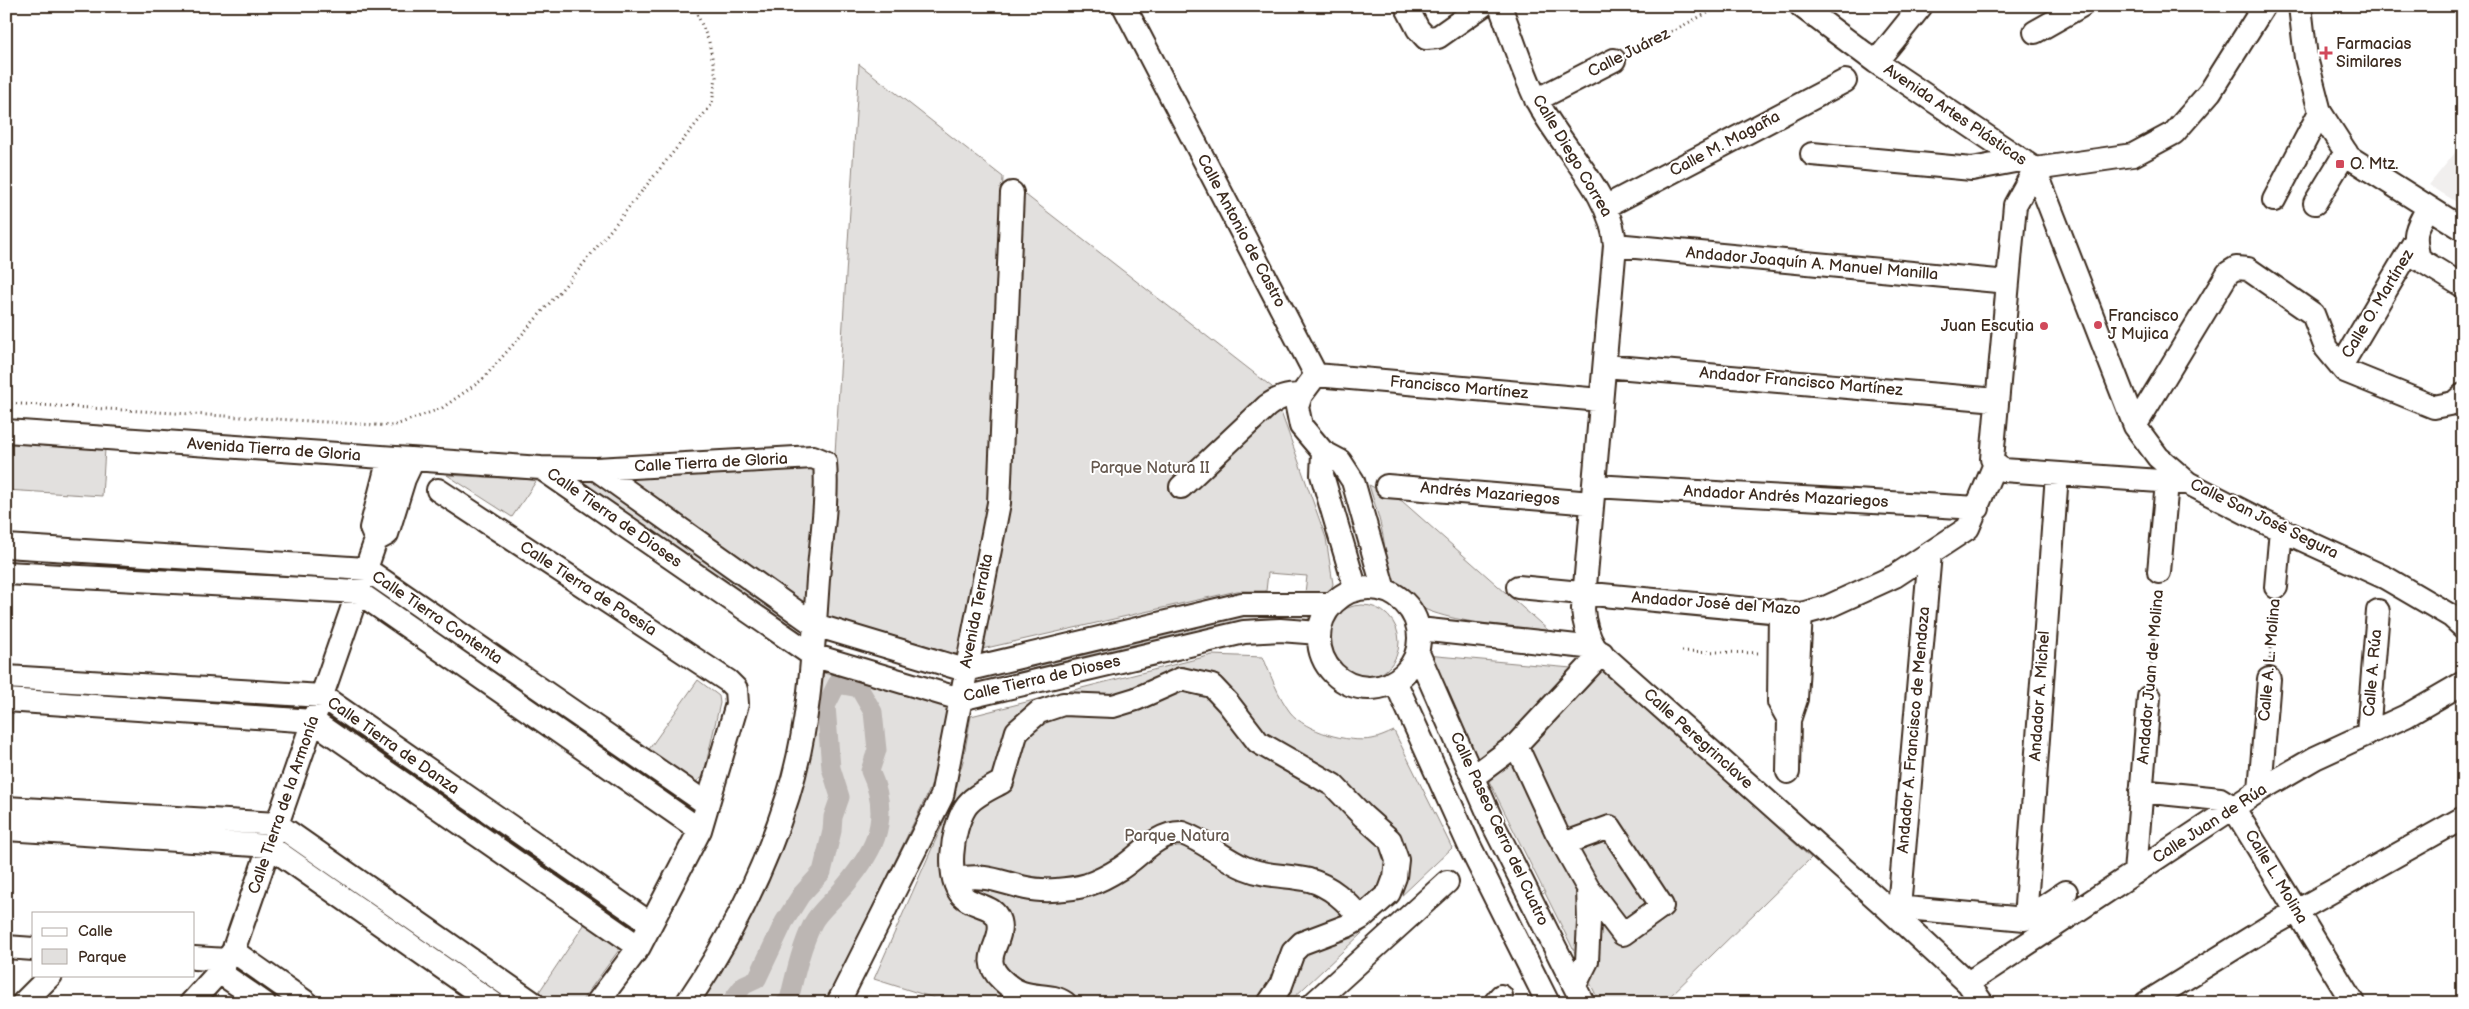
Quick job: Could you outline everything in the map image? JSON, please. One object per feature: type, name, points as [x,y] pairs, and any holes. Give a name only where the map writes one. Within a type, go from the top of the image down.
[{"type":"street","name":"Calle Antonio de Castro","points":[[1124,6],[1316,375]]},
{"type":"street","points":[[1406,6],[1418,29],[1426,38],[1438,37],[1482,6]]},
{"type":"street","name":"Calle Diego Correa","points":[[1500,6],[1536,100],[1605,207],[1614,228],[1616,245],[1602,400]]},
{"type":"street","name":"Avenida Artes Plásticas","points":[[1801,6],[1876,62],[2027,164],[2134,155],[2174,134],[2210,92],[2264,6]]},
{"type":"street","points":[[1876,62],[1921,6]]},
{"type":"street","points":[[2035,32],[2081,6]]},
{"type":"street","points":[[2300,6],[2306,58],[2320,112],[2349,157],[2463,229]]},
{"type":"street","name":"Calle Juárez","points":[[1536,100],[1614,60]]},
{"type":"street","name":"Calle M. Magaña","points":[[1605,207],[1845,80]]},
{"type":"street","points":[[2274,200],[2320,112]]},
{"type":"street","points":[[2315,204],[2346,152]]},
{"type":"street","points":[[1812,154],[1972,169],[2027,164],[2015,205],[1992,459],[2003,470],[2177,482]]},
{"type":"street","name":"Calle San José Segura","points":[[2027,164],[2136,426],[2177,482],[2386,578],[2459,617]]},
{"type":"street","name":"Avenida Terralta","points":[[838,1003],[942,796],[999,503],[1012,193]]},
{"type":"street","name":"Calle O. Martínez","points":[[2341,366],[2414,242],[2415,230],[2428,208]]},
{"type":"street","points":[[2414,242],[2419,259],[2463,286]]},
{"type":"street","name":"Andador Joaquín A. Manuel Manilla","points":[[1616,245],[2008,282]]},
{"type":"street","points":[[2136,426],[2228,273],[2236,268],[2248,269],[2313,314],[2326,348],[2345,371],[2434,407],[2454,403],[2463,395]]},
{"type":"street","name":"Andador Francisco Martínez","points":[[1605,366],[1997,400]]},
{"type":"street","points":[[1316,375],[1301,396],[1298,407],[1302,426],[1323,452],[1340,461],[1353,481],[1384,590]]},
{"type":"street","name":"Francisco Martínez","points":[[1316,375],[1602,400]]},
{"type":"street","points":[[1181,487],[1266,406],[1283,397],[1301,396]]},
{"type":"street","name":"Calle Peregrinclave","points":[[1602,400],[1584,594],[1584,624],[1598,651],[1892,907],[1968,983],[1982,1003]]},
{"type":"street","name":"Avenida Tierra de Gloria","points":[[6,431],[541,468]]},
{"type":"street","points":[[1323,452],[1322,475],[1356,590]]},
{"type":"street","name":"Calle Tierra de Gloria","points":[[596,469],[813,457],[825,462],[815,625]]},
{"type":"street","name":"Calle Tierra de la Armonía","points":[[191,1003],[226,961],[277,824],[376,540],[371,528],[389,458]]},
{"type":"street","name":"Calle Tierra de la Armonía","points":[[376,540],[387,534],[404,479],[413,460]]},
{"type":"street","name":"Andador José del Mazo","points":[[1518,588],[1790,613],[1828,607],[1895,576],[1968,528],[1978,508],[1989,474],[1995,464]]},
{"type":"street","name":"Calle Tierra de Dioses","points":[[541,468],[596,469],[815,625],[965,670],[1242,604],[1332,604]]},
{"type":"street","name":"Calle Tierra de Dioses","points":[[541,468],[812,655],[960,700],[1244,632],[1280,630],[1319,633]]},
{"type":"street","name":"Andador A. Michel","points":[[2025,918],[2057,474]]},
{"type":"street","name":"Andador Juan de Molina","points":[[2159,572],[2177,482]]},
{"type":"street","name":"Andrés Mazariegos","points":[[1387,486],[1593,494]]},
{"type":"street","name":"Calle Tierra de Poesía","points":[[438,490],[736,689],[736,704],[707,804]]},
{"type":"street","name":"Andador Andrés Mazariegos","points":[[1593,494],[1978,508]]},
{"type":"street","name":"Calle A. L. Molina","points":[[2276,588],[2281,529]]},
{"type":"street","name":"Calle Tierra Contenta","points":[[6,546],[366,569],[707,804]]},
{"type":"street","name":"Andador A. Francisco de Mendoza","points":[[1892,907],[1930,553]]},
{"type":"street","name":"Calle Tierra Contenta","points":[[6,573],[358,592],[700,830]]},
{"type":"street","points":[[1370,588],[1384,590],[1400,598],[1412,612],[1419,629],[1418,654],[1409,669],[1396,681],[1378,688],[1360,688],[1342,681],[1329,668],[1320,652],[1319,633],[1323,617],[1332,604],[1343,595],[1356,590],[1370,588]]},
{"type":"street","name":"Calle A. Rúa","points":[[2368,734],[2378,612]]},
{"type":"street","points":[[1789,720],[1779,702],[1780,654],[1790,613]]},
{"type":"street","points":[[1788,772],[1789,720],[1796,699],[1790,613]]},
{"type":"street","points":[[687,1003],[707,973],[749,896],[788,796],[804,724],[815,625]]},
{"type":"street","points":[[1419,629],[1598,651]]},
{"type":"street","points":[[1472,777],[1516,745],[1598,651]]},
{"type":"street","name":"Calle Paseo Cerro del Cuatro","points":[[1418,654],[1494,826],[1579,994]]},
{"type":"street","name":"Calle Tierra de Danza","points":[[6,677],[322,696],[651,924]]},
{"type":"street","points":[[1064,1003],[1026,996],[1013,990],[1000,979],[992,964],[991,953],[1001,930],[998,918],[992,911],[966,899],[959,891],[951,856],[955,832],[965,808],[978,796],[1002,782],[1017,731],[1039,712],[1063,704],[1113,706],[1136,700],[1181,679],[1212,686],[1228,703],[1258,742],[1333,785],[1362,816],[1390,840],[1397,860],[1395,877],[1389,893],[1361,918],[1347,926],[1302,944],[1293,952],[1281,986],[1269,1003]]},
{"type":"street","name":"Calle A. L. Molina","points":[[2260,790],[2269,679]]},
{"type":"street","name":"Calle Paseo Cerro del Cuatro","points":[[1396,681],[1470,847],[1548,1003]]},
{"type":"street","name":"Calle Juan de Rúa","points":[[1968,983],[2260,790],[2315,758],[2406,716],[2463,683]]},
{"type":"street","name":"Andador Juan de Molina","points":[[2135,873],[2149,697]]},
{"type":"street","name":"Calle Tierra de Danza","points":[[6,700],[313,721],[638,947]]},
{"type":"street","points":[[1516,745],[1563,844],[1588,888],[1623,934],[1662,906],[1610,827],[1563,844]]},
{"type":"street","points":[[2142,791],[2220,799],[2226,813]]},
{"type":"street","points":[[597,1003],[638,947],[651,924],[700,830],[707,804]]},
{"type":"street","points":[[6,808],[277,824],[533,1003]]},
{"type":"street","name":"Calle L. Molina","points":[[2226,813],[2297,911],[2353,1003]]},
{"type":"street","points":[[2146,1003],[2270,926],[2463,818]]},
{"type":"street","points":[[1470,847],[1494,826]]},
{"type":"street","points":[[6,829],[269,846],[493,1003]]},
{"type":"street","points":[[955,879],[977,876],[992,878],[1026,888],[1045,890],[1086,885],[1122,868],[1162,837],[1172,832],[1182,833],[1233,862],[1257,873],[1309,880],[1325,886],[1337,893],[1361,918]]},
{"type":"street","points":[[1314,1003],[1447,882]]},
{"type":"street","points":[[1579,994],[1587,960],[1588,888]]},
{"type":"street","points":[[1892,907],[2025,918],[2066,892]]},
{"type":"street","points":[[6,947],[32,949]]},
{"type":"street","points":[[195,958],[226,961],[307,1003]]},
{"type":"street","points":[[226,961],[264,1003]]},
{"type":"street","points":[[23,1003],[50,976]]},
{"type":"path","points":[[6,403],[393,426],[442,408],[482,380],[576,272],[712,104],[716,77],[709,42],[694,6]]},
{"type":"path","name":"Calle Juárez","points":[[1614,60],[1721,6]]},
{"type":"path","name":"Andador Juan de Molina","points":[[2149,697],[2159,572]]},
{"type":"path","name":"Calle A. L. Molina","points":[[2269,679],[2276,588]]},
{"type":"path","points":[[1682,651],[1780,654]]},
{"type":"shaded area","points":[[2463,143],[2463,206],[2429,185]]},
{"type":"green space","points":[[859,64],[1003,177],[989,502],[959,655],[825,616]]},
{"type":"green space","name":"Parque Natura II","points":[[1022,192],[1272,387],[1326,538],[1333,584],[1330,592],[1323,594],[1305,593],[1307,576],[1268,573],[1266,591],[1237,591],[982,649],[1008,506]]},
{"type":"green space","points":[[6,443],[105,449],[102,496],[6,490]]},
{"type":"green space","points":[[820,465],[807,607],[620,477]]},
{"type":"green space","points":[[579,474],[585,475],[789,617],[794,624],[785,625],[580,482]]},
{"type":"green space","points":[[447,475],[537,480],[512,517]]},
{"type":"green space","points":[[1369,485],[1402,501],[1549,631],[1462,620],[1418,606],[1402,595],[1389,576],[1382,530]]},
{"type":"green space","points":[[386,595],[689,805],[688,807],[685,808],[384,597]]},
{"type":"green space","points":[[1355,605],[1369,605],[1383,611],[1393,621],[1399,635],[1397,656],[1383,673],[1369,679],[1355,679],[1341,673],[1331,663],[1325,649],[1325,635],[1331,621],[1341,611]]},
{"type":"green space","points":[[1294,613],[1308,616],[1310,623],[988,683],[981,679],[985,674],[1244,614]]},
{"type":"green space","name":"Parque Natura","points":[[1212,655],[1263,657],[1278,693],[1290,712],[1306,725],[1317,730],[1340,737],[1362,740],[1377,738],[1394,731],[1452,848],[1288,1003],[950,1003],[874,979],[948,812],[963,761],[971,716]]},
{"type":"green space","points":[[1426,655],[1605,671],[1811,858],[1663,1003],[1600,1003]]},
{"type":"green space","points":[[820,672],[949,706],[932,785],[836,982],[823,1003],[698,1003],[725,964],[760,894]]},
{"type":"green space","points":[[698,680],[719,696],[720,703],[703,777],[694,783],[647,752]]},
{"type":"green space","points":[[6,709],[13,709],[10,798],[6,798]]},
{"type":"green space","points":[[342,721],[622,916],[622,919],[620,921],[337,726]]},
{"type":"green space","points":[[586,922],[619,946],[619,950],[580,1003],[550,1003],[537,995]]},
{"type":"waterway","points":[[730,1003],[744,985],[757,979],[784,922],[801,895],[822,872],[832,831],[833,817],[840,797],[831,768],[826,706],[837,684],[859,688],[873,712],[877,750],[870,771],[877,789],[880,806],[876,837],[861,866],[813,923],[802,951],[789,1000],[785,1003]]},
{"type":"place","name":"Farmacias Similares","points":[[2326,53]]},
{"type":"place","name":"O. Mtz.","points":[[2340,164]]},
{"type":"place","name":"Francisco J Mujica","points":[[2098,325]]},
{"type":"place","name":"Juan Escutia","points":[[2044,326]]}]
